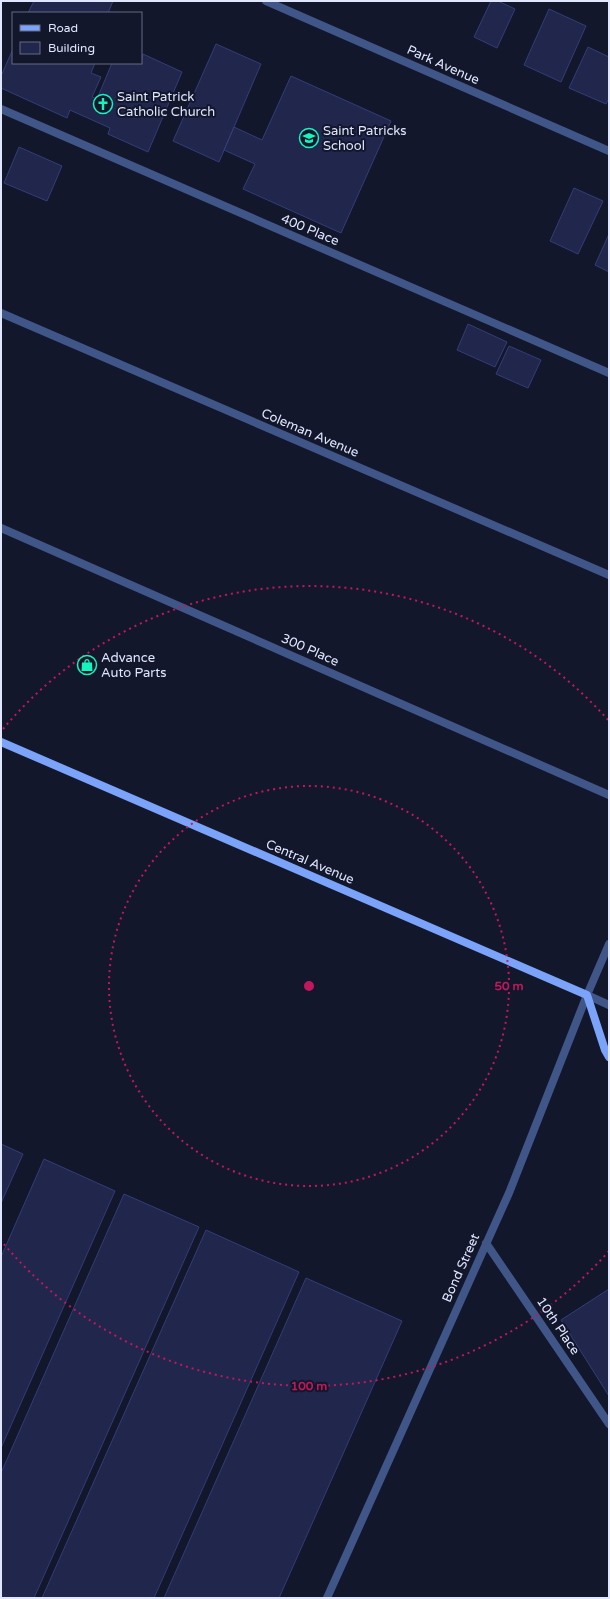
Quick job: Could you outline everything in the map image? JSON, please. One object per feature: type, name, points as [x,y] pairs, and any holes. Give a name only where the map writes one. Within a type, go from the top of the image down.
[{"type":"main road","name":"Central Avenue","points":[[1,742],[587,995]]},
{"type":"main road","points":[[587,995],[605,1050],[609,1057]]},
{"type":"street","name":"Park Avenue","points":[[266,1],[609,151]]},
{"type":"street","name":"400 Place","points":[[1,109],[609,373]]},
{"type":"street","name":"Coleman Avenue","points":[[1,313],[609,575]]},
{"type":"street","name":"300 Place","points":[[1,528],[609,795]]},
{"type":"street","name":"Bond Street","points":[[326,1598],[509,1193],[587,995],[609,944]]},
{"type":"street","name":"Central Avenue","points":[[587,995],[609,1005]]},
{"type":"street","name":"10th Place","points":[[486,1243],[609,1424]]},
{"type":"building","points":[[34,1],[113,1],[108,12],[28,12]]},
{"type":"building","points":[[491,1],[498,1],[515,9],[497,48],[474,37]]},
{"type":"building","points":[[549,9],[586,26],[561,82],[524,65]]},
{"type":"building","points":[[216,44],[261,64],[219,162],[173,141]]},
{"type":"building","points":[[588,47],[609,57],[609,98],[606,104],[569,88]]},
{"type":"building","name":"Saint Patrick Catholic Church","points":[[12,51],[12,64],[95,64],[91,73],[101,77],[92,97],[97,99],[112,64],[142,64],[143,54],[182,72],[148,152],[108,134],[110,128],[70,110],[67,118],[1,88],[1,76]]},
{"type":"building","name":"Saint Patricks School","points":[[291,76],[391,121],[341,233],[243,189],[255,164],[224,150],[234,127],[262,140]]},
{"type":"building","points":[[19,147],[62,166],[47,201],[4,183]]},
{"type":"building","points":[[574,188],[603,201],[578,254],[550,241]]},
{"type":"building","points":[[609,234],[609,272],[595,265]]},
{"type":"building","points":[[468,324],[507,342],[495,367],[457,350]]},
{"type":"building","points":[[509,346],[541,360],[528,388],[496,374]]},
{"type":"building","points":[[1,1144],[23,1154],[1,1203]]},
{"type":"building","points":[[44,1159],[115,1191],[1,1448],[1,1257]]},
{"type":"building","points":[[124,1194],[199,1227],[34,1598],[1,1598],[1,1473]]},
{"type":"building","points":[[206,1230],[299,1272],[154,1598],[42,1598]]},
{"type":"building","points":[[306,1278],[402,1321],[279,1598],[164,1598]]},
{"type":"building","points":[[609,1289],[609,1396],[561,1320]]},
{"type":"place","name":"Saint Patrick Catholic Church","points":[[103,104]]},
{"type":"place","name":"Saint Patricks School","points":[[309,138]]},
{"type":"place","name":"Advance Auto Parts","points":[[87,665]]}]
